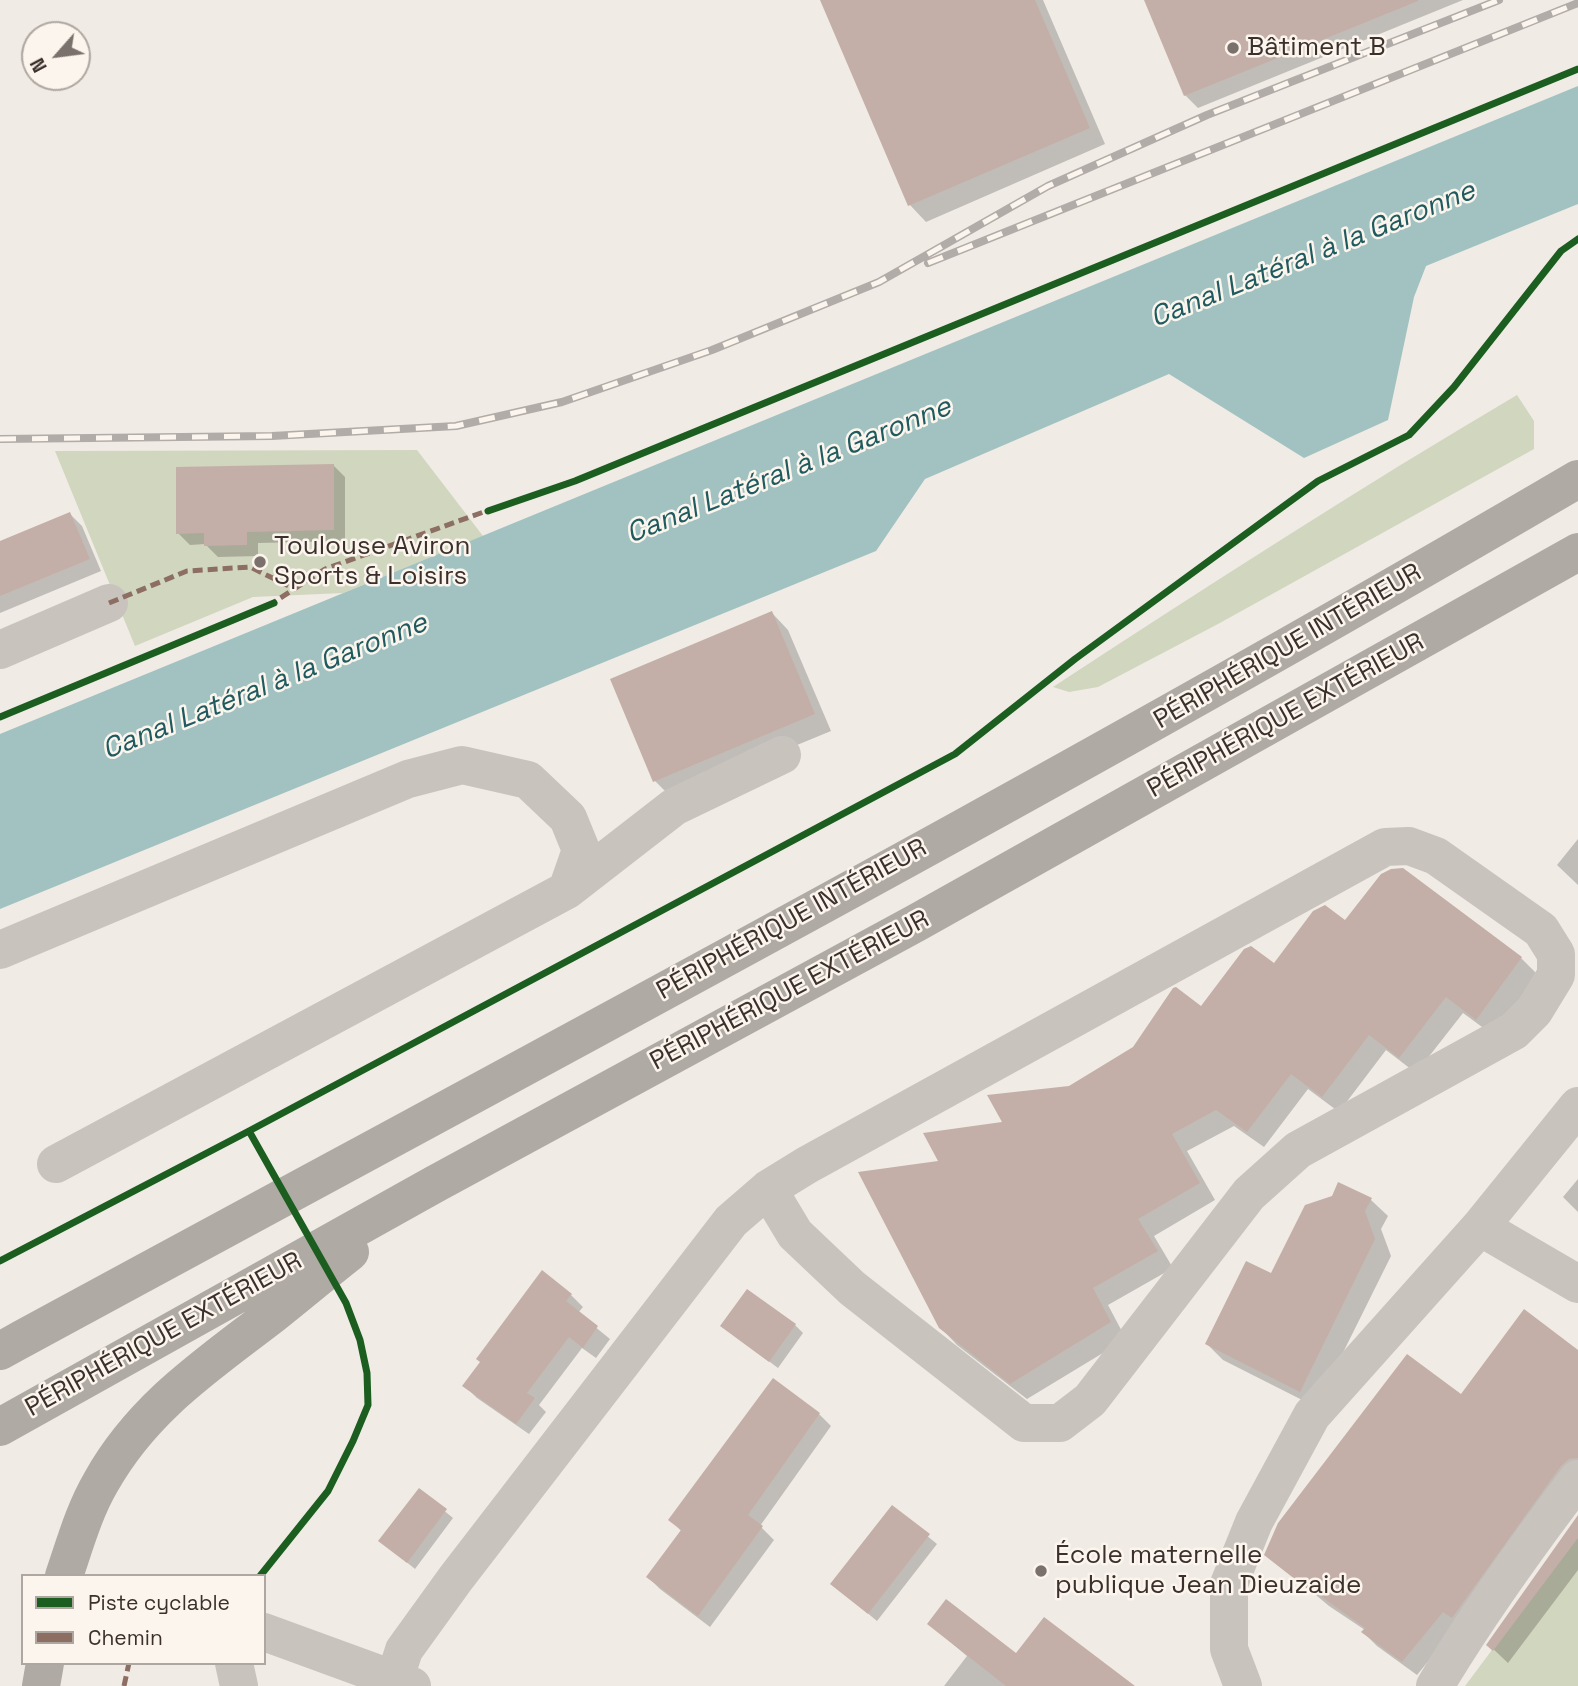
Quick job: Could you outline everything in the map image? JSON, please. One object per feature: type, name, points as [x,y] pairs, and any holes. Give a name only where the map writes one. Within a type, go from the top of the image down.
[{"type":"highway","name":"PÉRIPHÉRIQUE INTÉRIEUR","points":[[0,1351],[1114,746],[1578,479]]},
{"type":"highway","name":"PÉRIPHÉRIQUE EXTÉRIEUR","points":[[0,1426],[435,1184],[916,923],[1578,552]]},
{"type":"highway","points":[[65,1574],[81,1525],[101,1481],[151,1413],[214,1358],[266,1320],[435,1184]]},
{"type":"highway","points":[[40,1686],[45,1665]]},
{"type":"street","points":[[0,650],[108,603]]},
{"type":"street","points":[[56,1164],[567,890],[674,807],[782,755]]},
{"type":"street","points":[[0,950],[408,779],[462,765],[528,780],[568,818],[581,850],[567,890]]},
{"type":"street","points":[[266,1634],[403,1684],[404,1650],[456,1578],[731,1221],[768,1189],[807,1165],[1385,848],[1409,846],[1436,856],[1541,930],[1556,954],[1556,975],[1534,1011],[1514,1031],[1298,1150],[1249,1194],[1090,1400],[1060,1423],[1024,1423],[852,1288],[795,1234],[768,1189]]},
{"type":"street","points":[[1243,1686],[1229,1649],[1229,1584],[1254,1522],[1312,1415],[1480,1227],[1578,1105]]},
{"type":"street","points":[[1480,1227],[1578,1284]]},
{"type":"street","points":[[1434,1686],[1528,1546],[1578,1479]]},
{"type":"street","points":[[234,1665],[239,1686]]},
{"type":"green space","points":[[1517,395],[1534,421],[1534,449],[1218,624],[1098,687],[1069,692],[1053,687],[1341,502]]},
{"type":"green space","name":"Toulouse Aviron Sports & Loisirs","points":[[417,450],[483,536],[343,593],[253,597],[135,646],[55,451]]},
{"type":"green space","points":[[1578,1535],[1578,1686],[1465,1686]]},
{"type":"water","name":"Canal Latéral à la Garonne","points":[[1578,86],[1578,204],[1426,266],[1414,297],[1388,420],[1304,458],[1169,374],[925,479],[876,551],[0,909],[0,734]]},
{"type":"building","points":[[820,0],[1035,0],[1090,128],[908,206]]},
{"type":"building","name":"Bâtiment B","points":[[1144,0],[1418,0],[1418,1],[1184,96]]},
{"type":"building","points":[[334,464],[334,530],[247,532],[247,545],[204,546],[204,533],[176,534],[176,467]]},
{"type":"building","points":[[70,512],[90,559],[0,596],[0,541]]},
{"type":"building","points":[[772,611],[815,714],[653,782],[610,679]]},
{"type":"building","points":[[1403,868],[1522,957],[1476,1020],[1446,997],[1399,1058],[1369,1035],[1322,1097],[1291,1074],[1247,1132],[1216,1110],[1172,1134],[1200,1183],[1138,1219],[1158,1251],[1093,1288],[1111,1322],[1010,1384],[939,1328],[858,1172],[938,1161],[923,1133],[1002,1122],[987,1095],[1069,1086],[1133,1047],[1173,988],[1176,987],[1201,1006],[1244,949],[1251,946],[1274,963],[1313,911],[1325,905],[1345,920],[1381,874],[1391,869]]},
{"type":"building","points":[[1338,1182],[1372,1198],[1365,1211],[1375,1239],[1300,1392],[1205,1344],[1246,1261],[1271,1273],[1305,1205],[1332,1196]]},
{"type":"building","points":[[542,1270],[572,1294],[566,1301],[598,1326],[583,1348],[569,1337],[527,1393],[535,1398],[516,1424],[462,1386],[480,1362],[476,1359]]},
{"type":"building","points":[[747,1289],[796,1324],[769,1362],[720,1326]]},
{"type":"building","points":[[1524,1309],[1578,1350],[1578,1458],[1569,1459],[1561,1466],[1452,1618],[1443,1612],[1402,1662],[1361,1632],[1365,1628],[1315,1592],[1314,1594],[1264,1555],[1278,1523],[1407,1354],[1461,1394]]},
{"type":"building","points":[[773,1378],[820,1413],[748,1515],[763,1526],[698,1616],[646,1577],[681,1530],[668,1520]]},
{"type":"building","points":[[419,1488],[447,1509],[407,1563],[378,1541]]},
{"type":"building","points":[[892,1505],[930,1534],[868,1614],[830,1584]]},
{"type":"building","points":[[1578,1515],[1578,1538],[1493,1651],[1486,1645]]},
{"type":"building","points":[[946,1599],[1016,1653],[1044,1617],[1135,1686],[1006,1686],[927,1624]]},
{"type":"railway","points":[[0,439],[272,436],[456,426],[562,402],[712,350],[879,282],[1048,186],[1207,115],[1499,0]]},
{"type":"railway","points":[[928,263],[1578,3]]},
{"type":"marked path","points":[[268,606],[325,569],[492,509]]},
{"type":"marked path","points":[[109,603],[187,571],[250,567],[295,589]]},
{"type":"marked path","points":[[124,1686],[129,1665]]},
{"type":"cycle path","points":[[488,511],[575,481],[1578,69]]},
{"type":"cycle path","points":[[0,1261],[955,754],[1075,659],[1318,481],[1409,435],[1454,387],[1561,251],[1578,239]]},
{"type":"cycle path","points":[[0,717],[274,603]]},
{"type":"cycle path","points":[[249,1131],[346,1303],[360,1340],[367,1373],[368,1405],[328,1491],[262,1574]]},
{"type":"place","name":"Bâtiment B","points":[[1233,48]]},
{"type":"place","name":"Toulouse Aviron Sports & Loisirs","points":[[260,562]]},
{"type":"place","name":"École maternelle publique Jean Dieuzaide","points":[[1041,1571]]}]
